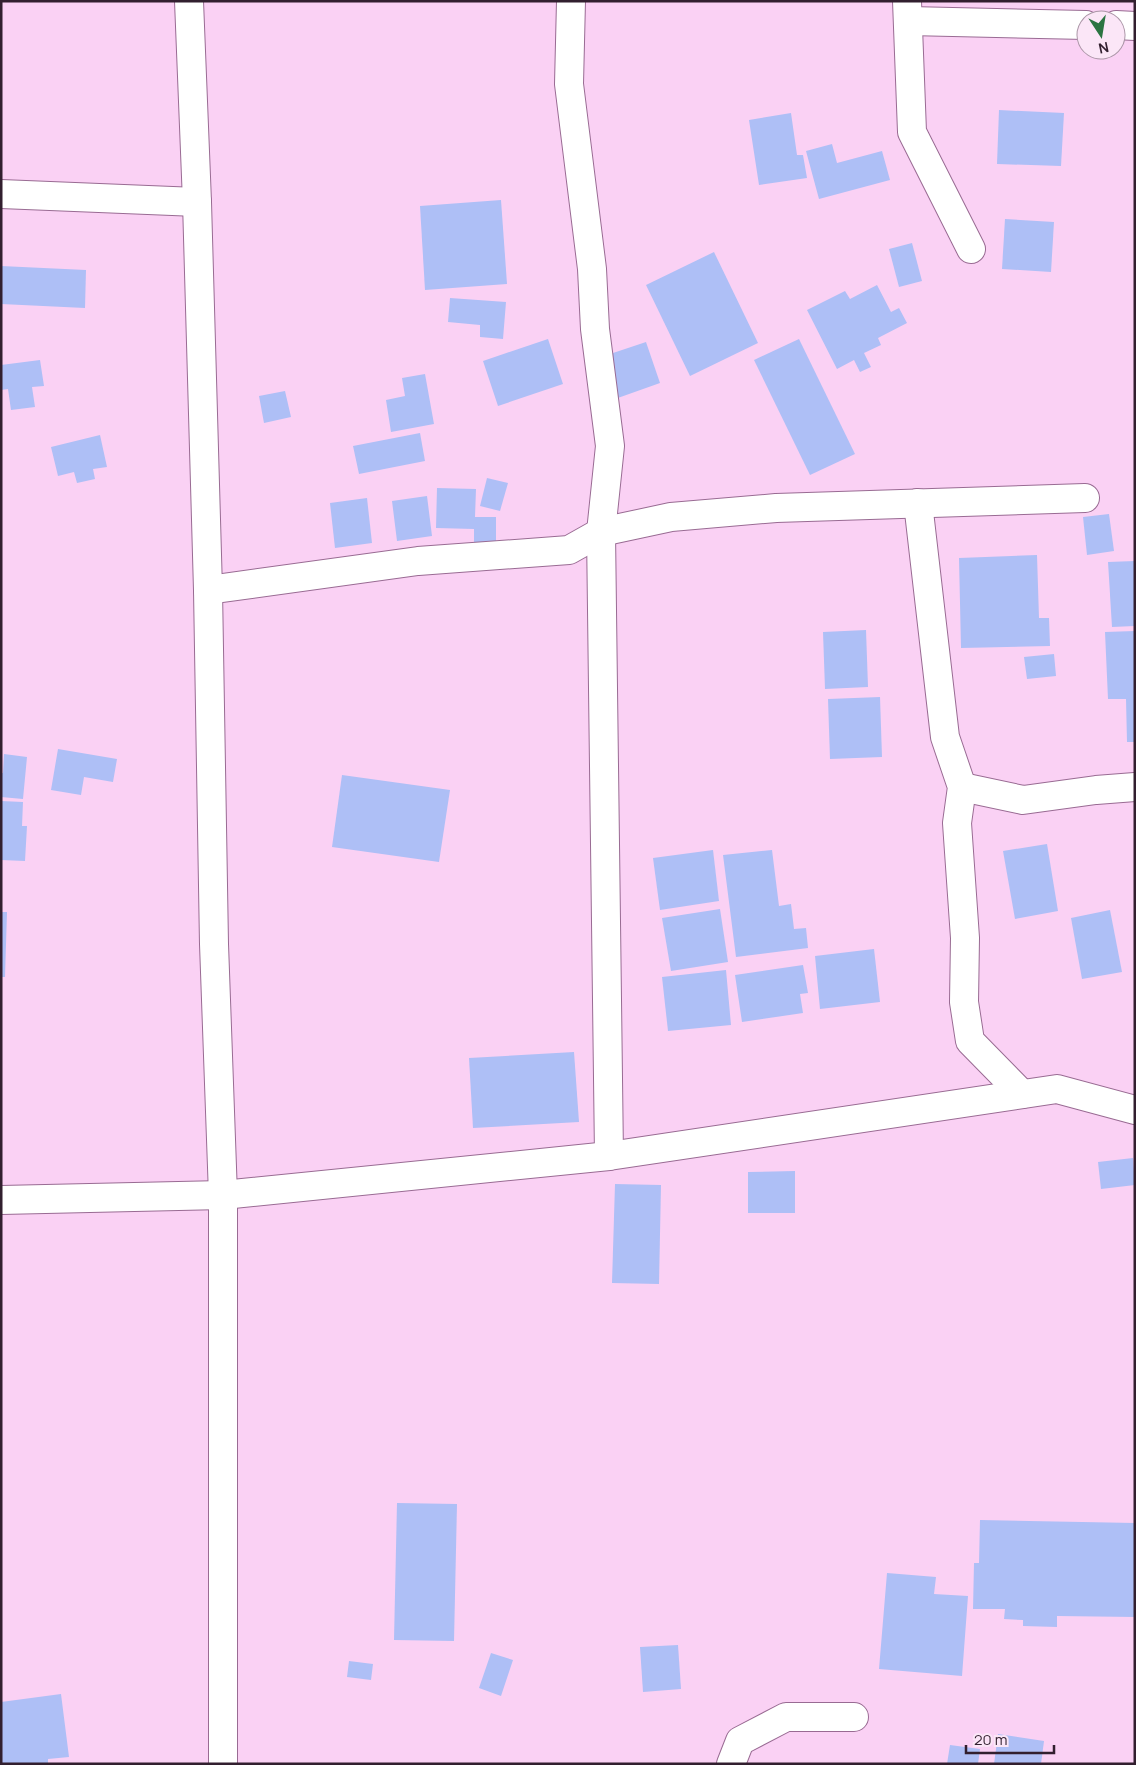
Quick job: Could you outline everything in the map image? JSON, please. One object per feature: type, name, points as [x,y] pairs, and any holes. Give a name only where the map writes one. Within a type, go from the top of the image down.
[{"type":"street","points":[[190,1],[208,590],[214,944],[223,1195],[224,1764]]},
{"type":"street","points":[[571,1],[569,84],[592,269],[595,329],[610,446],[601,532],[609,1156]]},
{"type":"street","points":[[971,249],[912,132],[908,11],[1076,24]]},
{"type":"street","points":[[1,194],[197,202]]},
{"type":"street","points":[[208,590],[418,561],[568,550],[601,532],[671,518],[776,508],[1085,498]]},
{"type":"street","points":[[918,503],[945,737],[962,787],[957,822],[965,938],[964,1002],[970,1041],[1022,1094]]},
{"type":"street","points":[[962,787],[1023,800],[1096,790],[1135,787]]},
{"type":"street","points":[[1,1200],[223,1195],[609,1156],[1057,1089],[1135,1110]]},
{"type":"street","points":[[731,1764],[740,1741],[786,1717],[854,1717]]},
{"type":"building","points":[[999,110],[1064,113],[1061,166],[997,164]]},
{"type":"building","points":[[791,113],[797,155],[803,155],[807,178],[759,185],[749,120]]},
{"type":"building","points":[[832,144],[837,163],[882,151],[890,180],[819,199],[806,151]]},
{"type":"building","points":[[501,200],[507,284],[425,290],[420,206]]},
{"type":"building","points":[[1005,219],[1054,222],[1051,272],[1002,269]]},
{"type":"building","points":[[912,243],[922,281],[899,287],[889,249]]},
{"type":"building","points":[[714,252],[758,343],[690,376],[646,285]]},
{"type":"building","points":[[1,266],[86,270],[85,308],[1,304]]},
{"type":"building","points":[[877,285],[891,312],[899,308],[907,323],[878,338],[881,345],[864,353],[871,367],[860,372],[854,360],[837,369],[807,310],[845,291],[850,299]]},
{"type":"building","points":[[450,298],[506,302],[503,339],[480,337],[480,325],[448,322]]},
{"type":"building","points":[[548,339],[563,384],[498,406],[483,361]]},
{"type":"building","points":[[799,339],[855,454],[810,475],[754,360]]},
{"type":"building","points":[[646,342],[660,383],[615,399],[601,357]]},
{"type":"building","points":[[40,360],[44,386],[32,387],[35,407],[11,410],[8,389],[1,390],[1,365]]},
{"type":"building","points":[[425,374],[434,424],[391,432],[386,400],[405,396],[402,378]]},
{"type":"building","points":[[285,391],[291,417],[264,423],[259,396]]},
{"type":"building","points":[[420,433],[425,461],[359,474],[353,446]]},
{"type":"building","points":[[100,435],[107,467],[93,469],[95,479],[77,483],[74,472],[58,476],[51,447]]},
{"type":"building","points":[[487,478],[508,483],[500,511],[480,506]]},
{"type":"building","points":[[437,488],[476,489],[475,517],[496,517],[496,543],[474,543],[474,529],[436,528]]},
{"type":"building","points":[[427,496],[432,536],[397,541],[392,501]]},
{"type":"building","points":[[367,498],[372,543],[335,548],[330,503]]},
{"type":"building","points":[[1109,514],[1114,551],[1087,555],[1083,517]]},
{"type":"building","points":[[1037,555],[1039,618],[1049,618],[1050,646],[961,648],[959,558]]},
{"type":"building","points":[[1135,561],[1135,626],[1112,627],[1108,562]]},
{"type":"building","points":[[866,630],[868,687],[825,689],[823,632]]},
{"type":"building","points":[[1135,631],[1135,742],[1127,742],[1126,699],[1108,699],[1105,632]]},
{"type":"building","points":[[1054,654],[1056,676],[1027,679],[1024,657]]},
{"type":"building","points":[[880,697],[882,757],[830,759],[828,699]]},
{"type":"building","points":[[58,749],[117,759],[113,782],[84,777],[81,795],[51,790]]},
{"type":"building","points":[[4,754],[27,757],[23,799],[1,797],[1,773],[3,773]]},
{"type":"building","points":[[342,775],[450,790],[439,862],[332,847]]},
{"type":"building","points":[[1,801],[23,802],[22,826],[27,826],[25,861],[1,860]]},
{"type":"building","points":[[1047,844],[1058,911],[1015,919],[1003,851]]},
{"type":"building","points":[[713,850],[719,901],[660,910],[653,858]]},
{"type":"building","points":[[772,850],[779,906],[791,904],[794,929],[806,928],[808,948],[736,957],[723,855]]},
{"type":"building","points":[[720,909],[728,962],[671,971],[662,918]]},
{"type":"building","points":[[1110,910],[1122,972],[1082,979],[1071,918]]},
{"type":"building","points":[[1,912],[7,912],[5,977],[1,977]]},
{"type":"building","points":[[874,949],[880,1002],[820,1009],[815,956]]},
{"type":"building","points":[[803,965],[808,993],[800,994],[803,1013],[742,1022],[735,975]]},
{"type":"building","points":[[726,970],[731,1025],[668,1031],[662,977]]},
{"type":"building","points":[[574,1052],[579,1122],[473,1128],[469,1058]]},
{"type":"building","points":[[1133,1158],[1135,1185],[1101,1189],[1098,1162]]},
{"type":"building","points":[[795,1171],[795,1213],[748,1213],[748,1172]]},
{"type":"building","points":[[615,1184],[661,1185],[659,1284],[612,1283]]},
{"type":"building","points":[[397,1503],[457,1504],[454,1641],[394,1640]]},
{"type":"building","points":[[980,1520],[1135,1523],[1135,1617],[1057,1616],[1057,1627],[1023,1626],[1023,1620],[1004,1619],[1005,1609],[973,1609],[974,1563],[979,1563]]},
{"type":"building","points":[[887,1573],[936,1577],[934,1594],[968,1596],[962,1676],[879,1669]]},
{"type":"building","points":[[678,1645],[681,1689],[643,1692],[640,1647]]},
{"type":"building","points":[[491,1653],[513,1660],[501,1696],[479,1688]]},
{"type":"building","points":[[349,1661],[373,1664],[371,1680],[347,1677]]},
{"type":"building","points":[[61,1694],[69,1757],[48,1759],[48,1764],[1,1764],[1,1702]]},
{"type":"building","points":[[998,1734],[1044,1741],[1041,1764],[994,1764]]},
{"type":"building","points":[[950,1745],[980,1749],[978,1764],[947,1764]]}]
